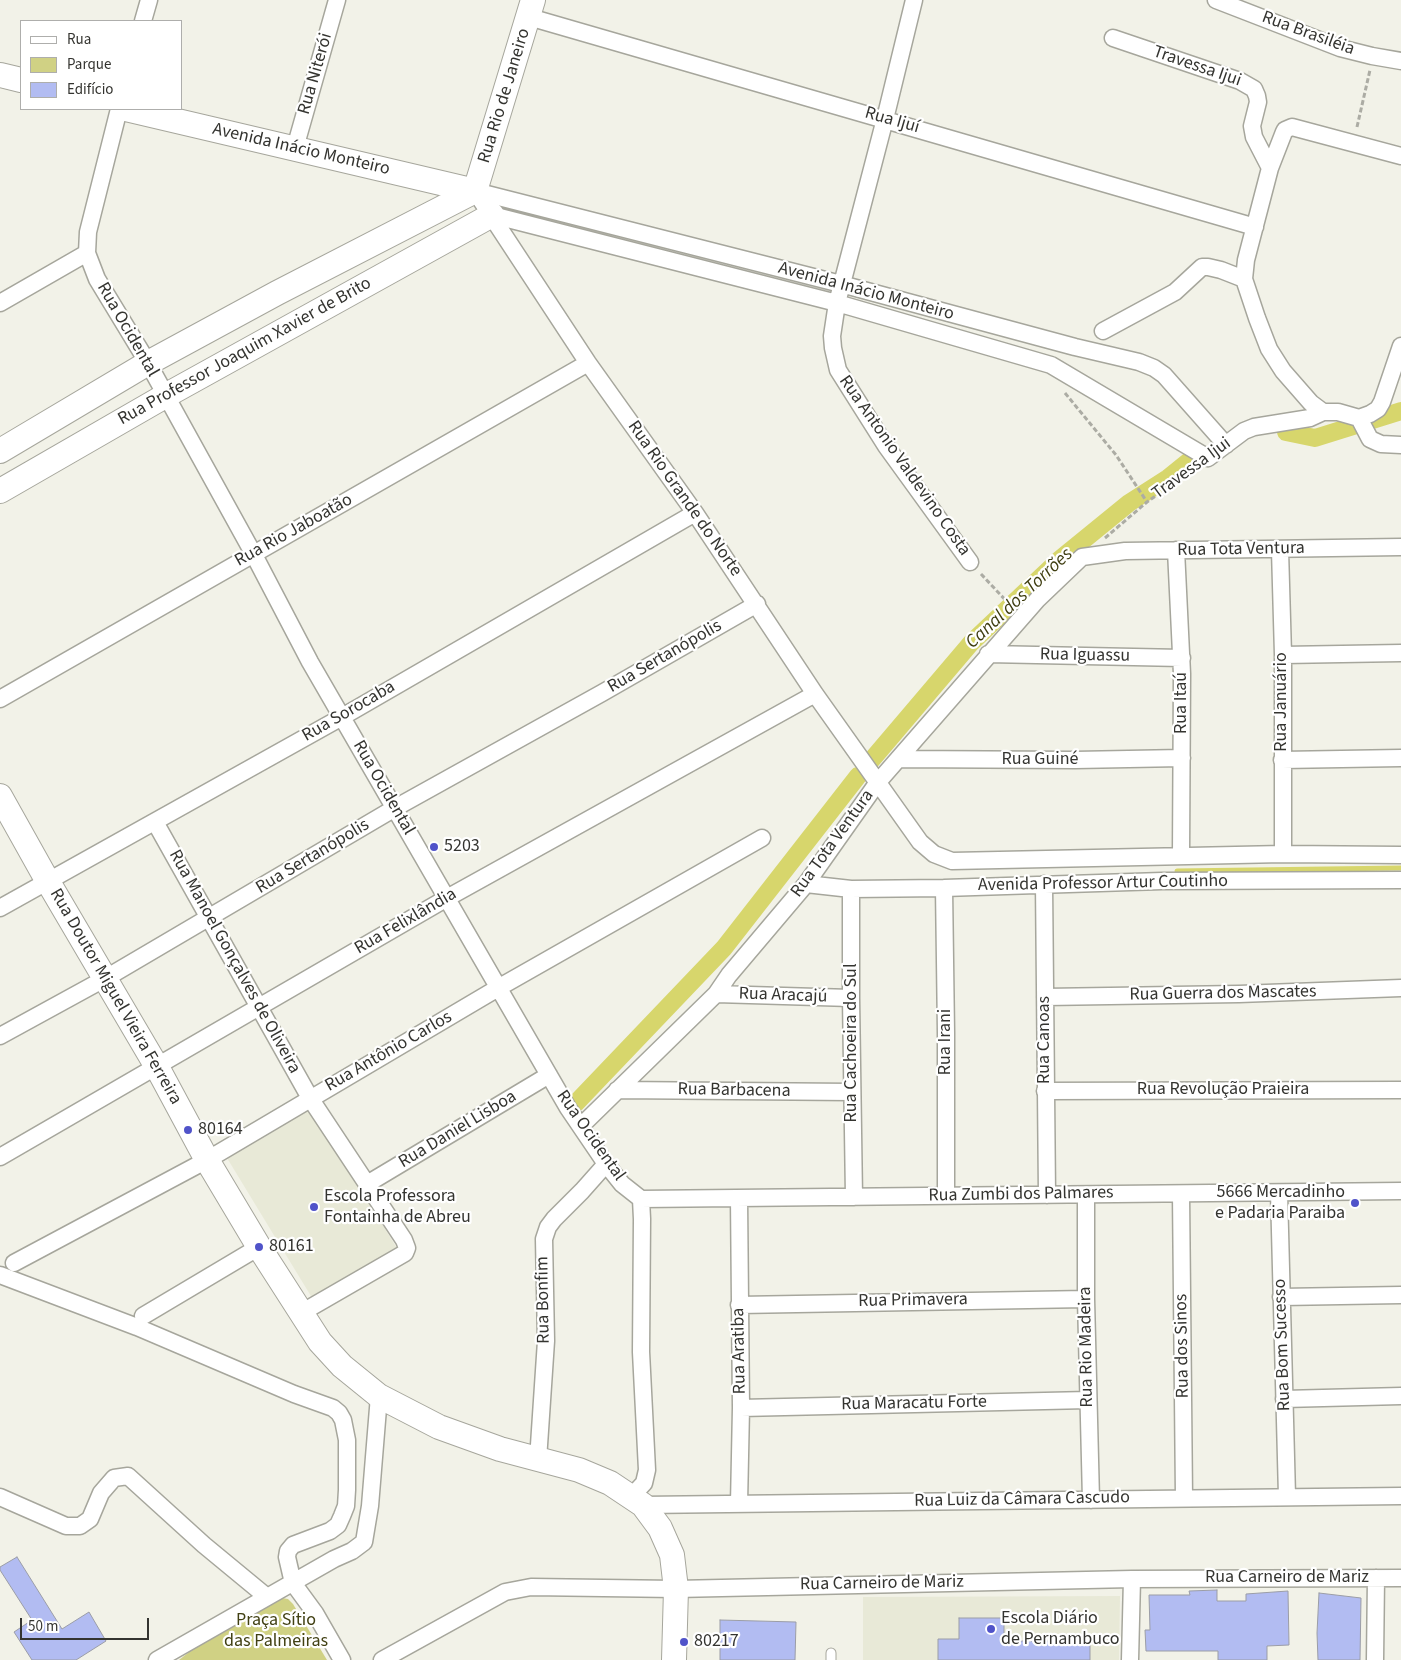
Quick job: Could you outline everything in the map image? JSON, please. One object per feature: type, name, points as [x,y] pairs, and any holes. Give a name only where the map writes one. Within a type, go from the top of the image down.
[{"type":"street","points":[[144,20],[149,0]]},
{"type":"street","name":"Rua Niterói","points":[[295,148],[337,0]]},
{"type":"street","name":"Rua Antonio Valdevino Costa","points":[[914,0],[885,119],[836,303],[832,336],[838,370],[886,446],[970,562]]},
{"type":"street","name":"Rua Brasiléia","points":[[1216,0],[1340,48],[1401,62]]},
{"type":"street","name":"Rua Ijuí","points":[[531,9],[885,119],[1255,226]]},
{"type":"street","name":"Rua Rio de Janeiro","points":[[476,191],[531,9]]},
{"type":"street","name":"Travessa Ijui","points":[[1113,38],[1240,81],[1254,89],[1258,96],[1252,126],[1254,137],[1270,168]]},
{"type":"street","points":[[0,75],[20,80]]},
{"type":"street","name":"Rua Ocidental","points":[[119,110],[88,232],[87,253],[97,279],[148,363],[253,553],[310,662],[498,988],[606,1164],[622,1184],[640,1199]]},
{"type":"street","name":"Avenida Inácio Monteiro","points":[[130,110],[476,191],[1139,362],[1154,368],[1164,375],[1226,444]]},
{"type":"street","points":[[1323,412],[1311,404],[1283,371],[1269,349],[1244,278],[1246,260],[1270,168],[1284,132],[1292,127],[1401,156]]},
{"type":"street","points":[[476,191],[492,215]]},
{"type":"street","name":"Rua Professor Joaquim Xavier de Brito","points":[[0,451],[148,363],[476,191]]},
{"type":"street","name":"Avenida Inácio Monteiro","points":[[492,215],[836,303],[1051,365],[1208,458]]},
{"type":"street","name":"Rua Professor Joaquim Xavier de Brito","points":[[0,491],[165,396],[492,215]]},
{"type":"street","name":"Rua Rio Grande do Norte","points":[[492,215],[588,363],[695,513],[815,694],[878,782]]},
{"type":"street","points":[[0,303],[87,253]]},
{"type":"street","points":[[1103,331],[1175,292],[1202,267],[1244,278]]},
{"type":"street","points":[[1401,346],[1382,402],[1378,409],[1360,420],[1370,439],[1381,444],[1401,445]]},
{"type":"street","name":"Rua Rio Jaboatão","points":[[0,699],[588,363]]},
{"type":"street","name":"Travessa Ijui","points":[[1208,458],[1244,431],[1254,427],[1301,420],[1323,412],[1338,412],[1360,420]]},
{"type":"street","name":"Rua Sorocaba","points":[[0,908],[47,880],[342,717],[695,513]]},
{"type":"street","name":"Rua Tota Ventura","points":[[581,1126],[716,994],[806,884],[878,782],[1036,600],[1082,557],[1125,552],[1176,550],[1280,550],[1401,546]]},
{"type":"street","name":"Rua Itaú","points":[[1176,550],[1182,658],[1181,855]]},
{"type":"street","name":"Rua Januário","points":[[1280,550],[1283,656],[1282,760],[1284,854]]},
{"type":"street","name":"Rua Sertanópolis","points":[[0,1036],[106,978],[395,808],[757,604]]},
{"type":"street","points":[[1283,656],[1401,653]]},
{"type":"street","name":"Rua Iguassu","points":[[988,654],[1182,658]]},
{"type":"street","name":"Rua Felixlândia","points":[[0,1157],[59,1121],[447,898],[815,694]]},
{"type":"street","name":"Rua Guiné","points":[[898,759],[1075,760],[1182,758]]},
{"type":"street","points":[[1282,760],[1401,758]]},
{"type":"street","name":"Avenida Professor Artur Coutinho","points":[[878,782],[920,842],[934,854],[952,861],[1181,855],[1401,855]]},
{"type":"street","name":"Rua Doutor Miguel Vieira Ferreira","points":[[0,796],[47,880],[157,1066],[207,1160],[259,1248],[320,1342],[342,1366],[379,1396],[439,1427],[500,1449],[579,1470],[610,1483],[637,1501],[660,1528],[672,1555],[676,1589],[674,1660]]},
{"type":"street","name":"Rua Manoel Gonçalves de Oliveira","points":[[155,822],[310,1098],[404,1240],[407,1248],[405,1252],[301,1313]]},
{"type":"street","name":"Rua Antônio Carlos","points":[[14,1263],[207,1160],[498,988],[762,838]]},
{"type":"street","name":"Avenida Professor Artur Coutinho","points":[[806,884],[851,889],[1261,880],[1401,880]]},
{"type":"street","name":"Rua Canoas","points":[[1044,884],[1047,1195]]},
{"type":"street","name":"Rua Irani","points":[[944,888],[946,1196]]},
{"type":"street","name":"Rua Cachoeira do Sul","points":[[851,889],[854,1197]]},
{"type":"street","name":"Rua Guerra dos Mascates","points":[[1045,997],[1239,994],[1401,988]]},
{"type":"street","name":"Rua Aracajú","points":[[716,994],[851,998]]},
{"type":"street","name":"Rua Daniel Lisboa","points":[[367,1184],[550,1075]]},
{"type":"street","name":"Rua Barbacena","points":[[617,1090],[852,1092]]},
{"type":"street","name":"Rua Revolução Praieira","points":[[1045,1091],[1401,1090]]},
{"type":"street","name":"Rua Bonfim","points":[[538,1460],[546,1341],[544,1239],[548,1227],[554,1219],[606,1164]]},
{"type":"street","name":"Rua Zumbi dos Palmares","points":[[640,1199],[1401,1191]]},
{"type":"street","name":"Rua Bom Sucesso","points":[[1279,1193],[1286,1496]]},
{"type":"street","name":"Rua dos Sinos","points":[[1181,1194],[1184,1498]]},
{"type":"street","name":"Rua Rio Madeira","points":[[1086,1195],[1086,1299],[1091,1500]]},
{"type":"street","name":"Rua Aratiba","points":[[739,1198],[741,1408],[739,1504]]},
{"type":"street","points":[[637,1501],[647,1470],[641,1352],[642,1219],[640,1199]]},
{"type":"street","points":[[143,1316],[259,1248]]},
{"type":"street","points":[[0,1275],[138,1327],[294,1394],[333,1408],[339,1413],[343,1420],[347,1440],[346,1506],[338,1524],[330,1531],[293,1545],[288,1551],[287,1557],[293,1583],[315,1613],[342,1660]]},
{"type":"street","points":[[1281,1297],[1401,1295]]},
{"type":"street","name":"Rua Primavera","points":[[740,1304],[1086,1299]]},
{"type":"street","points":[[157,1660],[267,1597],[352,1552],[364,1542],[370,1506],[379,1396]]},
{"type":"street","points":[[1284,1399],[1401,1396]]},
{"type":"street","name":"Rua Maracatu Forte","points":[[741,1408],[1088,1400]]},
{"type":"street","points":[[0,1497],[66,1526],[80,1526],[90,1519],[101,1493],[114,1478],[128,1476],[204,1545],[267,1597]]},
{"type":"street","name":"Rua Luiz da Câmara Cascudo","points":[[637,1501],[739,1504],[1401,1496]]},
{"type":"street","points":[[1375,1660],[1376,1578]]},
{"type":"street","name":"Rua Carneiro de Mariz","points":[[382,1660],[494,1597],[515,1589],[531,1587],[676,1589],[1132,1579],[1401,1578]]},
{"type":"street","points":[[1130,1660],[1132,1579]]},
{"type":"path","points":[[1352,142],[1356,132],[1372,56]]},
{"type":"path","points":[[1051,365],[1050,373],[1053,379],[1116,454],[1147,502],[1082,557]]},
{"type":"path","name":"Travessa Ijui","points":[[1147,502],[1208,458]]},
{"type":"path","name":"Rua Antonio Valdevino Costa","points":[[970,562],[1004,599]]},
{"type":"shaded area","name":"Escola Professora Fontainha de Abreu","points":[[311,1107],[401,1255],[317,1306],[227,1158]]},
{"type":"shaded area","name":"Escola Diário de Pernambuco","points":[[1120,1596],[1119,1660],[863,1660],[863,1597]]},
{"type":"green space","name":"Praça Sítio das Palmeiras","points":[[282,1598],[288,1599],[293,1604],[327,1660],[179,1660],[193,1649]]},
{"type":"building","points":[[17,1557],[62,1629],[89,1612],[106,1641],[76,1660],[32,1660],[14,1632],[32,1620],[0,1570],[0,1567]]},
{"type":"building","points":[[1217,1590],[1217,1601],[1246,1601],[1246,1594],[1288,1591],[1289,1645],[1267,1646],[1267,1660],[1218,1660],[1218,1651],[1146,1651],[1145,1630],[1150,1630],[1149,1595],[1190,1595],[1189,1591]]},
{"type":"building","points":[[1319,1593],[1361,1598],[1360,1660],[1318,1660]]},
{"type":"building","points":[[959,1618],[1004,1618],[1004,1641],[1090,1641],[1090,1660],[938,1660],[938,1639],[959,1639]]},
{"type":"building","points":[[720,1620],[796,1622],[795,1660],[720,1660]]},
{"type":"waterway","name":"Canal dos Torrões","points":[[1286,432],[1315,438],[1401,411]]},
{"type":"waterway","name":"Canal dos Torrões","points":[[869,763],[971,643],[1059,560],[1129,503],[1168,478],[1194,457]]},
{"type":"waterway","points":[[576,1103],[724,948],[858,776]]},
{"type":"waterway","points":[[1177,871],[1401,868]]},
{"type":"place","name":"5203","points":[[434,847]]},
{"type":"place","name":"80164","points":[[188,1130]]},
{"type":"place","name":"5666 Mercadinho e Padaria Paraiba","points":[[1355,1203]]},
{"type":"place","name":"Escola Professora Fontainha de Abreu","points":[[314,1207]]},
{"type":"place","name":"80161","points":[[259,1247]]},
{"type":"place","name":"Escola Diário de Pernambuco","points":[[991,1629]]},
{"type":"place","name":"80217","points":[[684,1642]]}]
